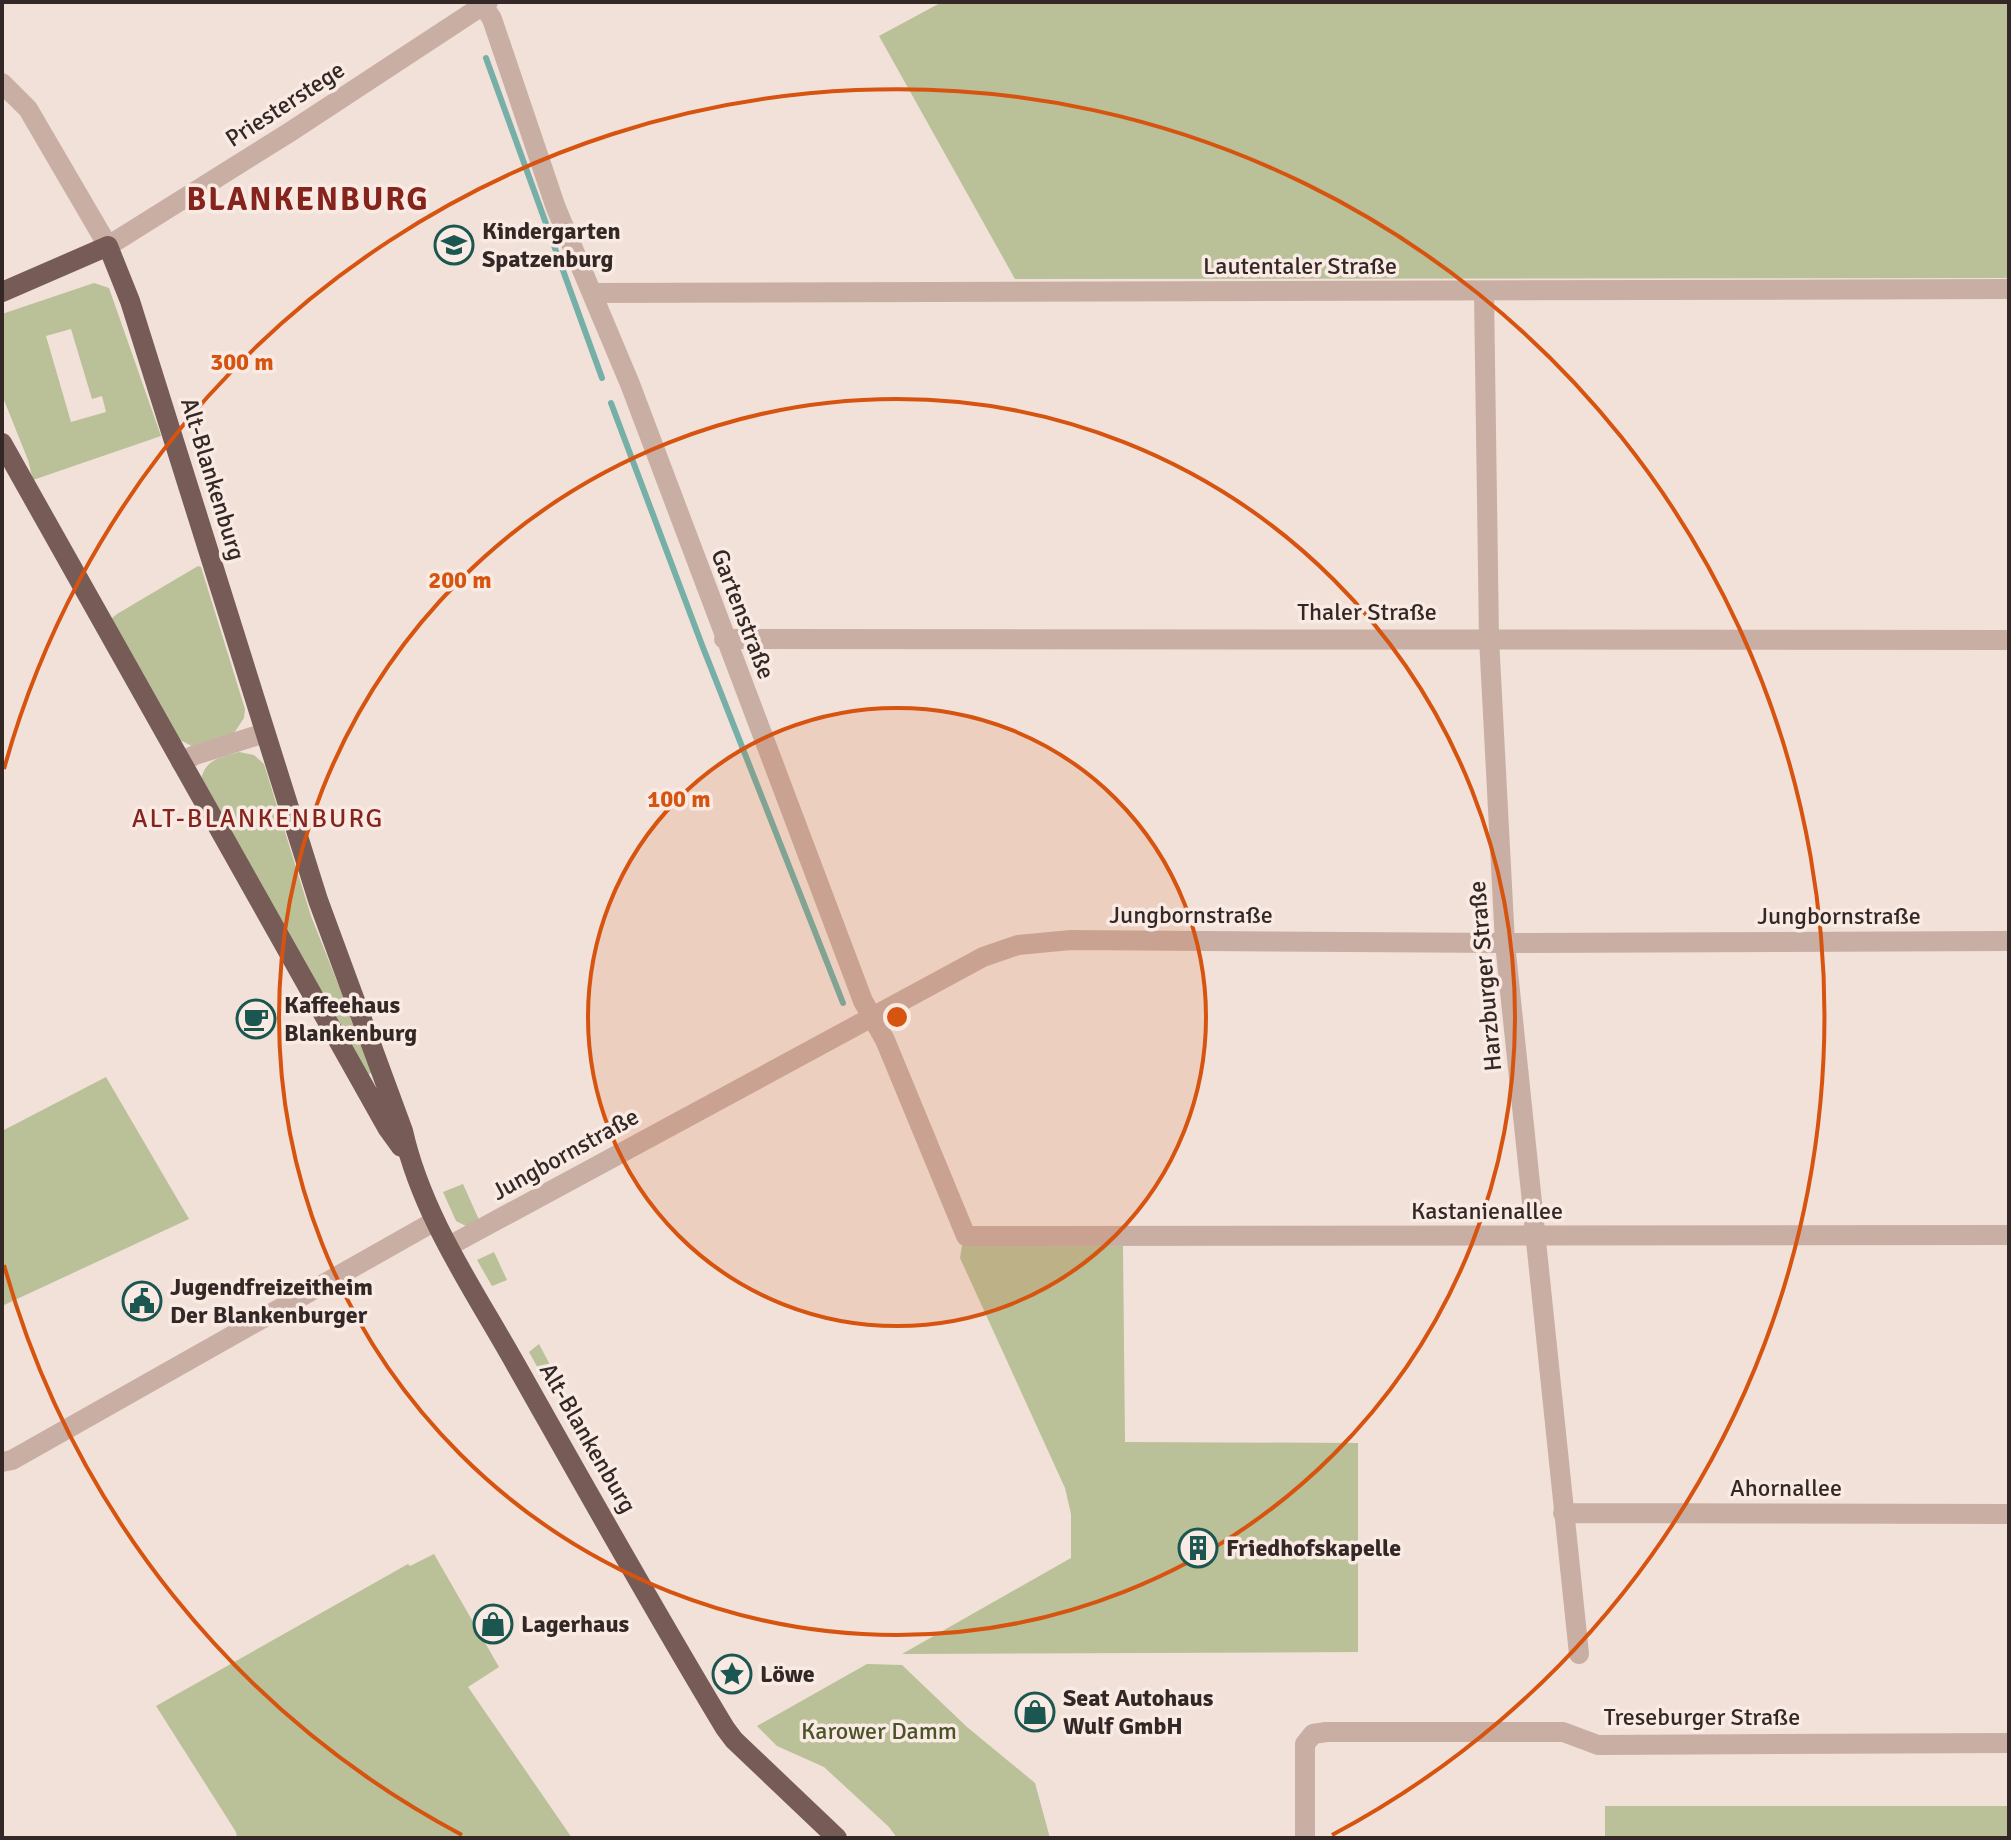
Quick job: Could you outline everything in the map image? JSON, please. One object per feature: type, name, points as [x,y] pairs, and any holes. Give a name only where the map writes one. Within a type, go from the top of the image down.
[{"type":"main road","points":[[2,292],[108,246]]},
{"type":"main road","name":"Alt-Blankenburg","points":[[108,246],[130,301],[318,900],[435,1221],[688,1666],[734,1740],[837,1838]]},
{"type":"main road","name":"Alt-Blankenburg","points":[[2,443],[388,1129],[409,1156]]},
{"type":"street","name":"Priesterstege","points":[[108,246],[485,4]]},
{"type":"street","name":"Gartenstraße","points":[[485,4],[565,234],[630,384],[863,1001],[885,1040],[966,1236]]},
{"type":"street","name":"Alt-Blankenburg","points":[[2,83],[28,109],[108,246]]},
{"type":"street","name":"Lautentaler Straße","points":[[592,293],[2009,289]]},
{"type":"street","name":"Harzburger Straße","points":[[1484,292],[1489,638],[1505,943],[1579,1654]]},
{"type":"street","name":"Thaler Straße","points":[[724,639],[2009,640]]},
{"type":"street","points":[[181,762],[265,733]]},
{"type":"street","name":"Jungbornstraße","points":[[449,1246],[983,957],[1018,945],[1071,940],[1505,943],[2009,941]]},
{"type":"street","points":[[2,1462],[12,1460],[435,1221]]},
{"type":"street","name":"Kastanienallee","points":[[966,1236],[2009,1235]]},
{"type":"street","name":"Ahornallee","points":[[1563,1513],[2009,1514]]},
{"type":"street","name":"Treseburger Straße","points":[[1305,1838],[1305,1744],[1313,1734],[1326,1732],[1563,1732],[1598,1745],[2009,1743]]},
{"type":"green space","points":[[942,2],[2009,2],[2009,278],[1015,279],[879,36]]},
{"type":"green space","points":[[94,283],[109,288],[161,436],[33,480],[2,395],[2,314]],"holes":[[[71,329],[92,399],[102,396],[106,412],[71,422],[46,336]]]},
{"type":"green space","points":[[201,567],[245,709],[244,718],[234,733],[192,746],[178,739],[111,623],[117,614]]},
{"type":"green space","points":[[239,752],[254,755],[264,764],[311,916],[373,1072],[367,1075],[201,780],[210,763]]},
{"type":"green space","points":[[106,1077],[189,1219],[2,1306],[2,1131]]},
{"type":"green space","points":[[463,1184],[480,1222],[466,1226],[456,1221],[443,1192]]},
{"type":"green space","points":[[962,1245],[1123,1246],[1125,1442],[1358,1443],[1358,1652],[902,1654],[1071,1558],[1071,1514],[1065,1488],[960,1258]]},
{"type":"green space","points":[[494,1252],[507,1280],[492,1286],[477,1260]]},
{"type":"green space","points":[[539,1344],[559,1382],[548,1386],[529,1352]]},
{"type":"green space","points":[[434,1554],[499,1667],[468,1687],[572,1838],[237,1838],[156,1706],[408,1564],[410,1566]]},
{"type":"green space","name":"Karower Damm","points":[[867,1664],[902,1665],[967,1727],[1035,1783],[1050,1838],[897,1838],[824,1767],[777,1746],[757,1726]]},
{"type":"green space","points":[[1605,1806],[2009,1806],[2009,1838],[1605,1838]]},
{"type":"waterway","points":[[486,58],[602,378]]},
{"type":"waterway","points":[[611,403],[702,645],[843,1003]]},
{"type":"place","name":"Kindergarten Spatzenburg","points":[[454,245]]},
{"type":"place","name":"Kaffeehaus Blankenburg","points":[[256,1019]]},
{"type":"place","name":"Jugendfreizeitheim Der Blankenburger","points":[[142,1301]]},
{"type":"place","name":"Friedhofskapelle","points":[[1198,1548]]},
{"type":"place","name":"Lagerhaus","points":[[493,1624]]},
{"type":"place","name":"Löwe","points":[[732,1674]]},
{"type":"place","name":"Seat Autohaus Wulf GmbH","points":[[1035,1712]]},
{"type":"district","name":"BLANKENBURG","points":[[308,199]]},
{"type":"district","name":"ALT-BLANKENBURG","points":[[258,818]]}]
